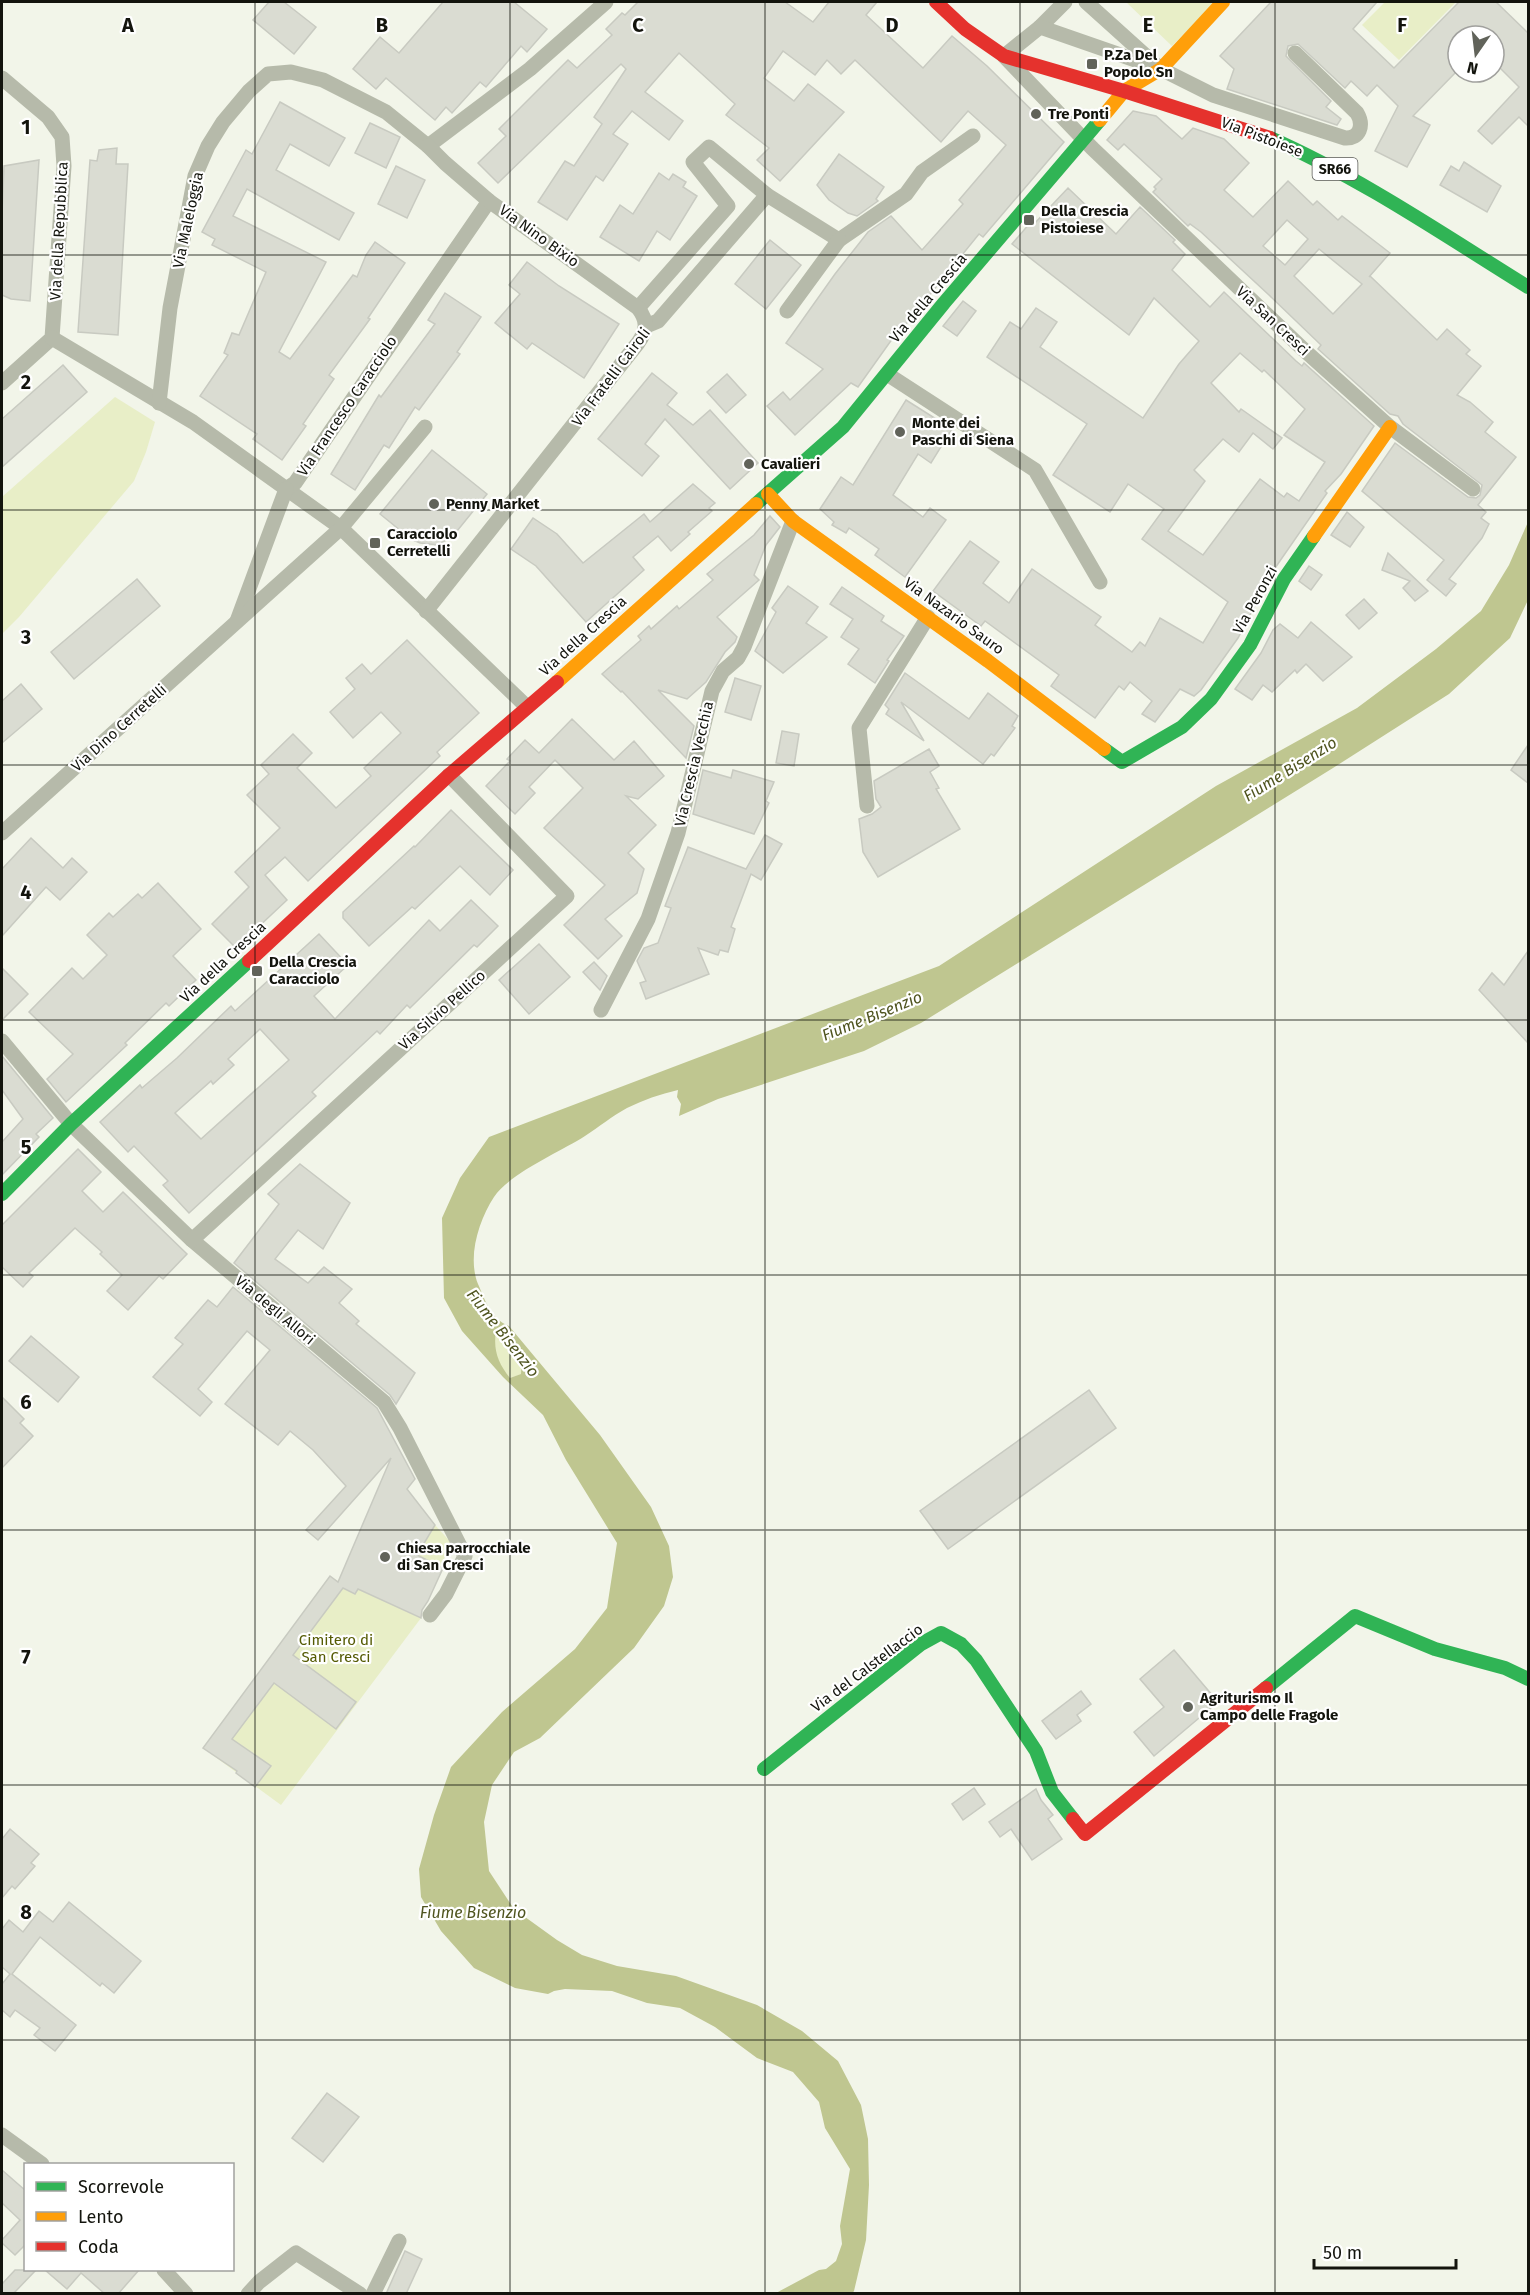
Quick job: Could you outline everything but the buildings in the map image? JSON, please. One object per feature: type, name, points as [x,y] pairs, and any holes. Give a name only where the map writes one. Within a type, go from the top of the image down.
[{"type":"street","points":[[428,146],[530,69],[606,2]]},
{"type":"street","name":"Via San Cresci","points":[[936,2],[965,29],[1004,56],[1084,140],[1304,350],[1390,427],[1473,489]]},
{"type":"street","points":[[1004,56],[1040,27],[1065,2]]},
{"type":"street","points":[[1086,2],[1161,69]]},
{"type":"street","points":[[1084,140],[1124,90],[1137,85],[1161,69],[1223,2]]},
{"type":"street","points":[[1040,27],[1161,69]]},
{"type":"street","name":"Via Pistoiese","points":[[1161,69],[1213,95],[1352,139],[1357,135],[1361,125],[1357,113],[1295,53]]},
{"type":"street","name":"Via Pistoiese","points":[[1004,56],[1124,90],[1258,134],[1311,156],[1370,189],[1528,287]]},
{"type":"street","name":"Via Maleloggia","points":[[159,403],[170,308],[195,176],[208,146],[223,122],[249,91],[268,74],[291,72],[323,80],[386,112],[428,146]]},
{"type":"street","name":"Via della Repubblica","points":[[2,78],[48,117],[62,137],[64,166],[52,338]]},
{"type":"street","points":[[787,311],[839,240],[906,194],[922,172],[973,136]]},
{"type":"street","name":"Via della Crescia","points":[[2,1194],[71,1124],[449,775],[843,427],[944,303],[1084,140]]},
{"type":"street","name":"Via Nino Bixio","points":[[428,146],[489,201],[638,308]]},
{"type":"street","name":"Via Fratelli Cairoli","points":[[638,308],[728,206],[693,162],[709,147],[767,195],[839,240]]},
{"type":"street","name":"Via Fratelli Cairoli","points":[[426,611],[525,478],[638,343],[646,326],[658,321],[767,195]]},
{"type":"street","name":"Via Francesco Caracciolo","points":[[489,201],[295,483],[286,489],[341,528],[527,708]]},
{"type":"street","points":[[638,308],[645,318],[646,326]]},
{"type":"street","points":[[2,383],[52,338],[193,422],[286,489]]},
{"type":"street","points":[[887,374],[1035,470],[1100,582]]},
{"type":"street","name":"Via Dino Cerretelli","points":[[2,833],[341,528],[425,427]]},
{"type":"street","name":"Via Peronzi","points":[[1122,762],[1182,727],[1211,699],[1250,645],[1284,579],[1390,427]]},
{"type":"street","name":"Via Dino Cerretelli","points":[[236,622],[286,489]]},
{"type":"street","name":"Via Nazario Sauro","points":[[768,495],[793,522],[928,617],[1122,762]]},
{"type":"street","name":"Via Crescia Vecchia","points":[[601,1010],[648,919],[674,843],[712,691],[723,671],[738,658],[744,647],[793,522]]},
{"type":"street","points":[[867,806],[859,728],[928,617]]},
{"type":"street","name":"Via Silvio Pellico","points":[[192,1240],[567,896],[449,775]]},
{"type":"street","name":"Via degli Allori","points":[[2,1041],[71,1124],[192,1240],[384,1402],[400,1428],[465,1556],[446,1594],[430,1615]]},
{"type":"street","name":"Via del Calstellaccio","points":[[764,1769],[921,1644],[941,1634],[961,1644],[976,1660],[1036,1751],[1052,1792],[1085,1834],[1355,1616],[1435,1649],[1505,1668],[1528,1679]]},
{"type":"street","points":[[2,2135],[41,2163]]},
{"type":"street","points":[[373,2294],[399,2241]]},
{"type":"street","points":[[248,2294],[259,2282],[296,2253],[360,2294]]},
{"type":"street","points":[[165,2271],[186,2294]]},
{"type":"green space","points":[[1126,2],[1215,2],[1172,46]]},
{"type":"green space","points":[[1385,2],[1456,2],[1399,60],[1362,25]]},
{"type":"green space","points":[[115,397],[155,422],[134,481],[2,634],[2,497]]},
{"type":"green space","points":[[495,1331],[501,1333],[508,1347],[522,1359],[522,1374],[510,1378],[502,1367],[496,1351]]},
{"type":"green space","points":[[435,1525],[455,1547],[443,1568],[396,1545],[406,1530],[424,1544]]},
{"type":"green space","name":"Cimitero di San Cresci","points":[[330,1576],[355,1594],[358,1589],[421,1618],[281,1805],[203,1748]]},
{"type":"water","name":"Fiume Bisenzio","points":[[1528,522],[1528,600],[1510,638],[1449,694],[1333,768],[921,1023],[864,1051],[718,1099],[679,1116],[681,1104],[677,1097],[678,1090],[639,1102],[523,1171],[501,1188],[484,1216],[476,1239],[474,1262],[478,1284],[486,1303],[497,1319],[509,1326],[600,1435],[651,1507],[669,1546],[673,1577],[664,1606],[634,1648],[540,1738],[514,1752],[492,1785],[484,1822],[489,1871],[514,1909],[582,1955],[617,1966],[676,1976],[757,2005],[802,2031],[838,2061],[861,2105],[868,2139],[869,2185],[866,2240],[854,2291],[852,2294],[776,2293],[819,2270],[826,2269],[836,2261],[842,2244],[840,2226],[850,2169],[825,2128],[819,2102],[793,2072],[757,2058],[715,2027],[680,2008],[647,2003],[612,1991],[565,1989],[548,1994],[515,1988],[474,1968],[441,1931],[421,1897],[419,1869],[434,1815],[451,1767],[502,1712],[575,1649],[607,1608],[617,1543],[566,1460],[543,1415],[503,1377],[462,1331],[444,1298],[442,1218],[460,1178],[489,1137],[939,966],[1216,786],[1357,708],[1436,649],[1481,611],[1509,565]],"holes":[[[496,1331],[501,1333],[508,1347],[522,1359],[521,1374],[510,1378],[502,1367],[496,1350]]]},
{"type":"traffic: fast","points":[[756,504],[843,427],[944,303],[1100,120]]},
{"type":"traffic: fast","points":[[1270,138],[1369,189],[1528,287]]},
{"type":"traffic: fast","points":[[1104,749],[1122,762],[1182,727],[1211,699],[1250,645],[1284,579],[1314,536]]},
{"type":"traffic: fast","points":[[2,1194],[71,1124],[249,961]]},
{"type":"traffic: fast","points":[[1266,1688],[1355,1616],[1435,1649],[1505,1668],[1528,1679]]},
{"type":"traffic: fast","points":[[764,1769],[921,1644],[941,1633],[961,1644],[976,1660],[1036,1751],[1052,1792],[1073,1819]]},
{"type":"traffic: slow","points":[[1100,120],[1124,91],[1161,69],[1223,2]]},
{"type":"traffic: slow","points":[[1314,536],[1390,427]]},
{"type":"traffic: slow","points":[[768,494],[793,521],[988,661],[1104,749]]},
{"type":"traffic: slow","points":[[557,682],[756,504]]},
{"type":"traffic: jam","points":[[936,2],[965,29],[1004,56],[1124,91],[1270,138]]},
{"type":"traffic: jam","points":[[249,961],[449,775],[557,682]]},
{"type":"traffic: jam","points":[[1073,1819],[1085,1834],[1266,1688]]},
{"type":"place","name":"P.Za Del Popolo Sn","points":[[1092,64]]},
{"type":"place","name":"Tre Ponti","points":[[1036,114]]},
{"type":"place","name":"Della Crescia Pistoiese","points":[[1029,220]]},
{"type":"place","name":"Monte dei Paschi di Siena","points":[[900,432]]},
{"type":"place","name":"Cavalieri","points":[[749,464]]},
{"type":"place","name":"Penny Market","points":[[434,504]]},
{"type":"place","name":"Caracciolo Cerretelli","points":[[375,543]]},
{"type":"place","name":"Della Crescia Caracciolo","points":[[257,971]]},
{"type":"place","name":"Chiesa parrocchiale di San Cresci","points":[[385,1557]]},
{"type":"place","name":"Agriturismo Il Campo delle Fragole","points":[[1188,1707]]}]
